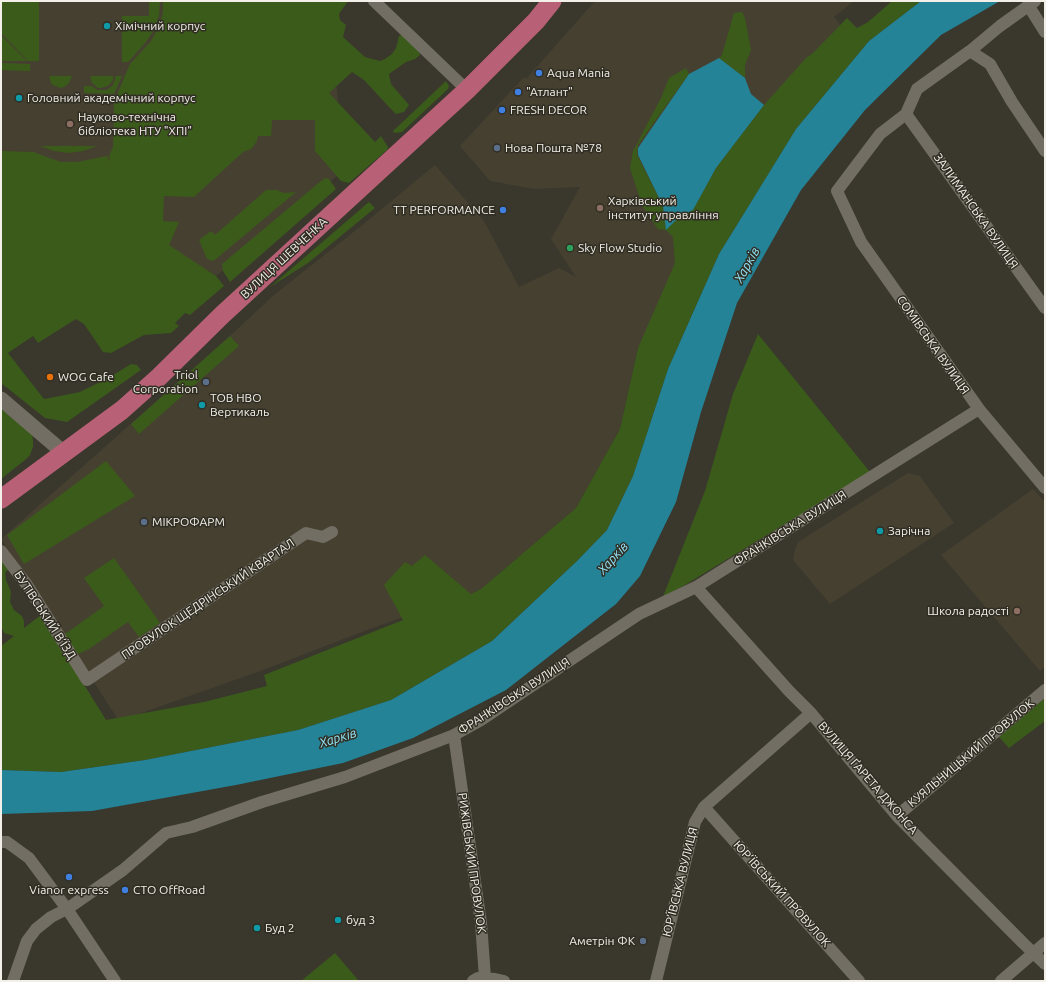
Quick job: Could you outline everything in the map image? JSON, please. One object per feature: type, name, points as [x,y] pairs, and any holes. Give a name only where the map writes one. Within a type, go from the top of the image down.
[{"type":"main road","name":"ВУЛИЦЯ ШЕВЧЕНКА","points":[[1,499],[122,410],[160,377],[231,307],[467,90],[536,21],[552,1]]},
{"type":"street","points":[[374,1],[467,90]]},
{"type":"street","points":[[906,114],[917,89],[970,52],[1031,3],[1045,32]]},
{"type":"street","points":[[970,52],[990,64],[1012,102],[1045,151]]},
{"type":"street","name":"СОМІВСЬКА ВУЛИЦЯ","points":[[906,114],[880,134],[836,191],[861,242],[978,409],[1044,485]]},
{"type":"street","name":"ЗАЛИМАНСЬКА ВУЛИЦЯ","points":[[906,114],[1045,308]]},
{"type":"street","points":[[1,399],[64,453]]},
{"type":"street","name":"ФРАНКІВСЬКА ВУЛИЦЯ","points":[[13,981],[27,941],[36,929],[51,917],[67,909],[123,870],[166,833],[192,827],[262,802],[345,777],[454,735],[481,720],[639,614],[696,587],[978,409]]},
{"type":"street","name":"ПРОВУЛОК ЩЕДРІНСЬКИЙ КВАРТАЛ","points":[[87,680],[306,533],[323,536],[332,532]]},
{"type":"street","name":"БУТІВСЬКИЙ В’ЇЗД","points":[[1,551],[27,585],[87,680]]},
{"type":"street","name":"ВУЛИЦЯ ҐАРЕТА ДЖОНСА","points":[[696,587],[789,691],[811,712],[897,816],[1023,944],[1045,964]]},
{"type":"street","name":"КУЯЛЬНИЦЬКИЙ ПРОВУЛОК","points":[[897,816],[1045,690]]},
{"type":"street","name":"ЮР’ЇВСЬКА ВУЛИЦЯ","points":[[656,981],[695,822],[704,807],[811,712]]},
{"type":"street","name":"РИЖІВСЬКИЙ ПРОВУЛОК","points":[[454,735],[481,923],[485,978]]},
{"type":"street","name":"ЮР’ЇВСЬКИЙ ПРОВУЛОК","points":[[704,807],[859,981]]},
{"type":"street","points":[[1,842],[7,842],[29,858],[67,909],[115,981]]},
{"type":"street","points":[[1001,981],[1045,943]]},
{"type":"street","points":[[473,981],[478,978],[504,981]]},
{"type":"shaded area","points":[[1,1],[329,1],[344,170],[216,276],[143,231],[1,240]]},
{"type":"shaded area","points":[[595,1],[854,1],[834,17],[841,25],[638,348],[620,429],[576,508],[481,589],[471,594],[375,627],[263,670],[119,721],[1,539],[274,295],[435,165],[484,221],[519,287],[559,268],[576,277],[551,239],[580,187],[534,189],[490,181],[460,146],[524,77],[526,79]]},
{"type":"shaded area","points":[[908,473],[920,476],[954,523],[830,604],[793,560],[798,542]]},
{"type":"shaded area","name":"Школа радості","points":[[1033,489],[1045,502],[1045,667],[1040,671],[941,555]]},
{"type":"green space","points":[[1,1],[39,1],[39,61],[28,61],[1,33]]},
{"type":"green space","points":[[149,1],[160,1],[159,16],[154,30],[146,42],[128,62],[122,62],[122,16],[149,16]]},
{"type":"green space","points":[[163,1],[348,1],[339,14],[340,20],[346,25],[343,37],[365,57],[380,61],[385,59],[392,54],[396,48],[399,36],[402,35],[418,49],[420,55],[415,59],[406,62],[389,74],[391,84],[409,105],[404,112],[396,114],[364,80],[352,72],[329,93],[375,142],[381,136],[388,147],[387,150],[349,183],[341,181],[315,151],[315,120],[272,120],[271,136],[258,136],[257,141],[251,149],[243,152],[194,197],[164,196],[163,221],[179,222],[169,245],[216,276],[224,286],[190,315],[185,313],[175,323],[179,326],[171,333],[144,335],[111,353],[103,352],[84,324],[76,319],[38,343],[33,336],[8,353],[44,399],[80,392],[110,377],[131,364],[137,365],[141,370],[67,422],[45,418],[1,383],[1,151],[34,152],[61,162],[77,162],[107,156],[110,162],[109,156],[113,147],[114,102],[130,64],[151,41],[158,28],[163,13]]},
{"type":"green space","points":[[892,1],[921,1],[869,41],[796,129],[719,254],[668,369],[633,476],[607,530],[577,561],[492,641],[391,700],[298,730],[145,760],[61,772],[1,770],[1,646],[14,636],[4,633],[1,626],[1,554],[10,567],[5,573],[11,592],[10,602],[14,610],[22,616],[24,628],[41,615],[106,720],[204,702],[267,686],[264,675],[403,620],[384,585],[405,562],[412,566],[425,555],[471,594],[481,589],[576,508],[620,429],[638,348],[675,263],[673,237],[666,230],[658,229],[642,205],[630,168],[633,151],[661,98],[669,78],[686,68],[689,74],[638,145],[637,155],[663,206],[666,229],[679,217],[693,210],[716,168],[764,105],[806,58],[813,53],[847,18],[857,28],[868,22]]},
{"type":"green space","points":[[742,12],[745,18],[751,50],[745,65],[745,78],[719,58],[722,55],[734,13]]},
{"type":"green space","points":[[1,35],[27,61],[1,61]]},
{"type":"green space","points":[[1,63],[30,64],[30,71],[1,70]]},
{"type":"green space","points":[[49,76],[72,76],[69,83],[60,88],[51,83]]},
{"type":"green space","points":[[90,76],[113,76],[113,80],[108,86],[98,88],[92,83]]},
{"type":"green space","points":[[116,76],[122,76],[114,94],[84,93],[84,86],[91,86],[98,90],[107,90],[113,85]]},
{"type":"green space","points":[[446,81],[449,86],[448,89],[402,132],[394,133],[393,131]]},
{"type":"green space","points":[[40,146],[97,146],[83,151],[69,153],[54,151]]},
{"type":"green space","points":[[326,178],[329,179],[336,189],[230,282],[223,271],[222,264]]},
{"type":"green space","points":[[266,190],[277,190],[284,193],[296,192],[216,259],[212,261],[207,259],[199,240],[211,231],[215,235]]},
{"type":"green space","points":[[369,202],[375,208],[308,263],[270,287]]},
{"type":"green space","points":[[758,334],[870,472],[662,599],[705,491],[733,394]]},
{"type":"green space","points":[[230,336],[239,346],[139,434],[131,424]]},
{"type":"green space","points":[[1,409],[32,434],[33,447],[30,455],[25,460],[1,479]]},
{"type":"green space","points":[[106,461],[135,496],[24,564],[7,535]]},
{"type":"green space","points":[[114,558],[160,623],[139,637],[128,622],[89,649],[76,655],[65,634],[104,606],[84,578]]},
{"type":"green space","points":[[1045,698],[1045,721],[1009,748],[999,737]]},
{"type":"green space","points":[[335,953],[359,981],[301,981]]},
{"type":"water","name":"Харків","points":[[921,1],[1000,1],[941,35],[865,110],[801,190],[737,303],[701,412],[676,502],[640,576],[616,604],[506,690],[413,738],[343,763],[236,785],[92,811],[1,814],[1,770],[61,772],[145,760],[298,730],[391,700],[492,641],[577,561],[607,530],[633,476],[668,369],[719,254],[796,129],[869,41]]},
{"type":"water","points":[[719,58],[745,78],[751,94],[764,105],[716,168],[693,210],[679,217],[666,230],[663,206],[638,155],[638,148],[689,74]]},
{"type":"place","name":"Хімічний корпус","points":[[107,26]]},
{"type":"place","name":"Aqua Mania","points":[[539,73]]},
{"type":"place","name":"\"Атлант\"","points":[[518,92]]},
{"type":"place","name":"Головний академічний корпус","points":[[19,98]]},
{"type":"place","name":"FRESH DECOR","points":[[502,110]]},
{"type":"place","name":"Науково-технічна бібліотека НТУ \"ХПІ\"","points":[[70,124]]},
{"type":"place","name":"Нова Пошта №78","points":[[497,148]]},
{"type":"place","name":"Харківський інститут управління","points":[[600,208]]},
{"type":"place","name":"TT PERFORMANCE","points":[[503,210]]},
{"type":"place","name":"Sky Flow Studio","points":[[570,248]]},
{"type":"place","name":"WOG Cafe","points":[[50,377]]},
{"type":"place","name":"Triol Corporation","points":[[206,382]]},
{"type":"place","name":"ТОВ НВО Вертикаль","points":[[202,405]]},
{"type":"place","name":"МІКРОФАРМ","points":[[144,522]]},
{"type":"place","name":"Зарічна","points":[[880,531]]},
{"type":"place","name":"Школа радості","points":[[1017,611]]},
{"type":"place","name":"Vianor express","points":[[69,877]]},
{"type":"place","name":"СТО OffRoad","points":[[125,890]]},
{"type":"place","name":"буд 3","points":[[338,920]]},
{"type":"place","name":"Буд 2","points":[[257,928]]},
{"type":"place","name":"Аметрін ФК","points":[[643,941]]}]
